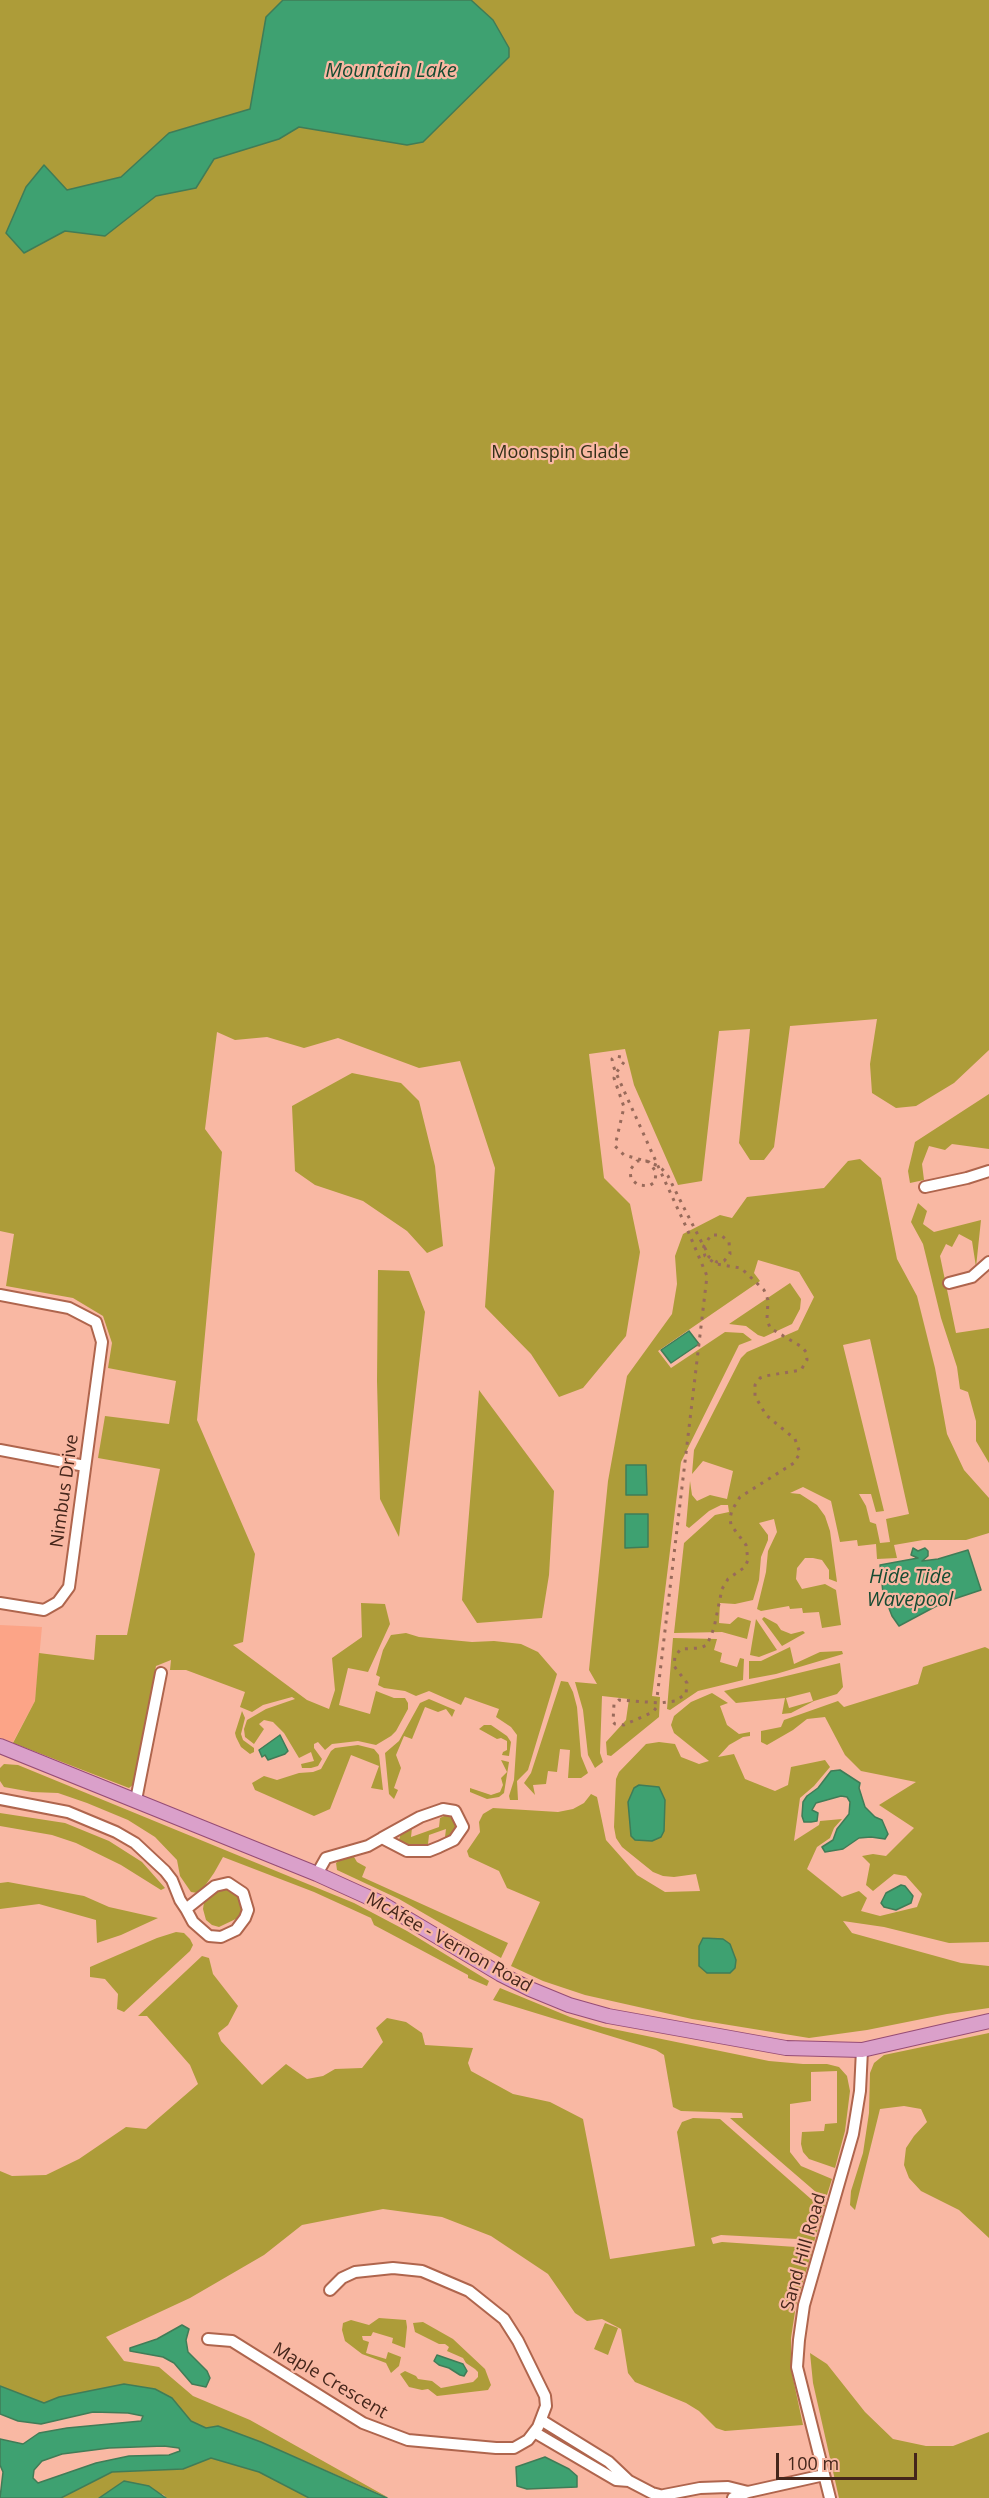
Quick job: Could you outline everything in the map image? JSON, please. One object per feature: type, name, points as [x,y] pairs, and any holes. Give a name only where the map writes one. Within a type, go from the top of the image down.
[{"type":"main road","name":"McAfee - Vernon Road","points":[[0,1746],[317,1874],[381,1903],[500,1974],[569,2005],[608,2016],[786,2049],[862,2050],[989,2021]]},
{"type":"street","points":[[925,1187],[989,1171]]},
{"type":"street","points":[[949,1283],[972,1276],[989,1262]]},
{"type":"street","name":"Nimbus Drive","points":[[0,1296],[69,1308],[96,1322],[102,1342],[69,1587],[58,1602],[44,1610],[0,1603]]},
{"type":"street","points":[[0,1450],[86,1466]]},
{"type":"street","points":[[136,1800],[161,1673]]},
{"type":"street","points":[[0,1799],[68,1812],[116,1832],[135,1843],[148,1853],[172,1880],[186,1910],[193,1922],[203,1933],[221,1937],[236,1930],[248,1910],[243,1893],[228,1883],[215,1886],[186,1910]]},
{"type":"street","points":[[317,1874],[326,1858],[368,1846],[382,1838],[420,1817],[443,1809],[455,1812],[463,1827],[454,1840],[429,1851],[407,1851],[382,1838]]},
{"type":"street","name":"Sand Hill Road","points":[[830,2498],[798,2367],[799,2340],[804,2304],[854,2134],[860,2091],[862,2050]]},
{"type":"street","points":[[330,2290],[342,2278],[355,2272],[393,2268],[422,2271],[469,2291],[504,2319],[518,2341],[545,2396],[546,2406],[538,2426],[609,2462],[628,2481],[652,2493],[668,2497],[700,2488],[728,2487],[748,2492]]},
{"type":"street","name":"Maple Crescent","points":[[208,2339],[232,2342],[363,2423],[401,2438],[439,2444],[514,2448],[528,2440],[538,2426]]},
{"type":"street","points":[[733,2498],[748,2492],[824,2475]]},
{"type":"shaded area","points":[[0,1625],[42,1627],[35,1701],[13,1742],[0,1738]]},
{"type":"green space","name":"Moonspin Glade","points":[[0,0],[989,0],[989,1050],[954,1083],[916,1106],[896,1108],[872,1093],[870,1064],[877,1019],[790,1026],[774,1147],[764,1160],[750,1160],[739,1143],[750,1029],[719,1031],[702,1181],[678,1185],[634,1085],[625,1049],[589,1054],[604,1178],[630,1204],[640,1252],[626,1336],[583,1388],[559,1397],[531,1354],[485,1307],[495,1168],[460,1061],[419,1068],[338,1038],[304,1048],[267,1037],[235,1040],[217,1032],[205,1129],[222,1152],[197,1420],[255,1554],[243,1642],[233,1645],[307,1700],[329,1709],[335,1690],[332,1658],[362,1637],[361,1603],[385,1604],[390,1624],[368,1672],[348,1668],[339,1705],[370,1714],[376,1691],[394,1698],[405,1698],[408,1703],[408,1709],[396,1731],[376,1745],[358,1741],[332,1744],[325,1750],[318,1742],[314,1744],[314,1748],[322,1759],[318,1766],[311,1768],[302,1768],[301,1764],[314,1761],[311,1752],[299,1758],[284,1733],[273,1722],[264,1720],[259,1724],[264,1729],[254,1744],[245,1737],[244,1729],[247,1720],[266,1709],[295,1699],[292,1697],[263,1705],[252,1712],[240,1707],[245,1692],[186,1670],[170,1670],[171,1660],[156,1666],[134,1784],[129,1788],[13,1743],[35,1701],[39,1653],[94,1660],[96,1635],[127,1635],[160,1469],[98,1458],[105,1416],[169,1424],[176,1381],[108,1368],[112,1343],[103,1316],[73,1298],[6,1286],[14,1234],[0,1231]]},
{"type":"green space","points":[[352,1073],[401,1083],[419,1101],[435,1166],[443,1246],[427,1253],[407,1231],[363,1201],[315,1185],[295,1171],[292,1106]]},
{"type":"green space","points":[[989,1094],[989,1149],[952,1144],[945,1150],[929,1146],[922,1164],[924,1180],[910,1183],[908,1171],[915,1142]]},
{"type":"green space","points":[[860,1159],[881,1178],[897,1259],[917,1296],[935,1368],[947,1434],[964,1470],[989,1498],[989,1533],[966,1540],[923,1540],[894,1545],[897,1558],[877,1559],[876,1544],[858,1546],[857,1540],[840,1542],[831,1501],[803,1487],[790,1493],[800,1494],[817,1505],[825,1516],[830,1531],[837,1582],[829,1579],[829,1570],[822,1560],[813,1558],[805,1558],[797,1568],[796,1579],[802,1589],[825,1584],[836,1590],[841,1625],[822,1628],[819,1612],[803,1613],[802,1608],[790,1609],[789,1606],[761,1611],[757,1609],[766,1572],[768,1551],[777,1532],[774,1519],[759,1523],[768,1535],[768,1540],[761,1557],[759,1580],[753,1600],[735,1604],[720,1603],[719,1623],[730,1624],[738,1617],[751,1621],[747,1639],[722,1632],[674,1633],[684,1543],[715,1515],[729,1512],[728,1505],[721,1505],[709,1511],[689,1528],[686,1526],[690,1481],[692,1495],[697,1501],[710,1495],[727,1499],[733,1471],[703,1461],[692,1474],[694,1450],[741,1358],[747,1352],[798,1330],[814,1297],[799,1272],[758,1260],[754,1273],[760,1281],[658,1351],[671,1368],[725,1332],[743,1333],[752,1340],[739,1345],[681,1462],[652,1696],[660,1697],[659,1717],[611,1756],[607,1755],[606,1742],[626,1720],[629,1699],[602,1696],[600,1753],[603,1762],[595,1768],[588,1755],[583,1710],[575,1682],[597,1684],[589,1670],[608,1481],[627,1376],[672,1314],[677,1284],[675,1256],[683,1234],[720,1215],[732,1218],[747,1197],[824,1188],[848,1161]],"holes":[[[870,1339],[909,1514],[886,1519],[890,1542],[880,1543],[876,1524],[870,1522],[866,1506],[859,1494],[871,1494],[876,1512],[884,1511],[843,1345]]]},
{"type":"green space","points":[[918,1203],[927,1211],[923,1224],[934,1232],[981,1220],[976,1267],[972,1241],[959,1234],[952,1247],[946,1244],[940,1256],[956,1333],[989,1328],[989,1463],[976,1441],[976,1421],[968,1392],[960,1389],[957,1367],[941,1318],[923,1244],[911,1222]]},
{"type":"green space","points":[[378,1270],[409,1271],[425,1312],[399,1537],[380,1499],[377,1381]]},
{"type":"green space","points":[[790,1283],[801,1299],[800,1309],[792,1324],[764,1337],[746,1326],[729,1324]]},
{"type":"green space","points":[[479,1390],[554,1491],[549,1575],[542,1618],[477,1623],[462,1600]]},
{"type":"green space","points":[[764,1617],[777,1624],[781,1630],[791,1634],[803,1631],[805,1633],[782,1646],[762,1619]]},
{"type":"green space","points":[[756,1619],[777,1650],[759,1657],[750,1655]]},
{"type":"green space","points":[[406,1633],[419,1637],[521,1644],[538,1652],[557,1674],[528,1770],[517,1781],[518,1800],[510,1800],[509,1796],[514,1780],[517,1735],[511,1727],[496,1717],[499,1709],[465,1697],[461,1705],[429,1691],[416,1696],[378,1685],[380,1677],[376,1675],[383,1650],[391,1635]]},
{"type":"green space","points":[[673,1638],[717,1639],[714,1650],[722,1653],[720,1662],[737,1667],[740,1658],[744,1659],[743,1680],[698,1691],[670,1710],[667,1709]]},
{"type":"green space","points":[[790,1647],[794,1664],[820,1652],[842,1651],[843,1654],[776,1674],[749,1679],[749,1661],[761,1661]]},
{"type":"green space","points":[[985,1647],[989,1649],[989,1942],[949,1943],[884,1927],[843,1921],[852,1933],[961,1963],[989,1966],[989,2008],[809,2038],[692,2019],[585,1995],[543,1981],[511,1966],[540,1902],[507,1888],[499,1871],[469,1857],[467,1851],[480,1832],[479,1822],[483,1814],[493,1808],[558,1812],[573,1809],[584,1803],[591,1794],[597,1797],[606,1840],[637,1875],[665,1892],[700,1891],[696,1874],[663,1876],[653,1872],[622,1847],[616,1838],[614,1827],[616,1779],[619,1772],[646,1744],[659,1742],[675,1744],[681,1757],[699,1764],[709,1761],[674,1733],[671,1725],[674,1716],[691,1702],[712,1693],[728,1703],[720,1706],[727,1725],[739,1734],[750,1732],[750,1736],[743,1737],[729,1745],[718,1757],[734,1754],[745,1779],[775,1791],[788,1785],[791,1767],[825,1760],[830,1767],[800,1798],[794,1841],[819,1825],[820,1821],[842,1819],[834,1828],[830,1838],[817,1847],[807,1869],[842,1897],[859,1891],[867,1898],[861,1911],[880,1916],[917,1907],[922,1894],[906,1876],[894,1874],[873,1891],[866,1885],[870,1864],[862,1856],[873,1854],[886,1856],[914,1828],[879,1805],[916,1782],[861,1771],[845,1755],[825,1717],[807,1719],[767,1745],[761,1742],[761,1731],[781,1727],[784,1720],[838,1701],[844,1707],[918,1684],[923,1667]]},
{"type":"green space","points":[[840,1663],[843,1687],[837,1694],[814,1701],[791,1713],[782,1714],[785,1698],[736,1703],[724,1691]],"holes":[[[810,1692],[813,1701],[789,1708],[786,1698]]]},
{"type":"green space","points":[[561,1681],[568,1682],[573,1692],[577,1707],[581,1756],[588,1773],[581,1778],[568,1778],[570,1750],[560,1749],[557,1772],[548,1771],[546,1784],[533,1785],[535,1795],[524,1783],[531,1773]]},
{"type":"green space","points":[[429,1699],[455,1710],[452,1717],[446,1709],[438,1712],[425,1707],[412,1739],[404,1736],[396,1755],[401,1768],[394,1788],[398,1790],[394,1799],[389,1794],[385,1753],[399,1741],[420,1703]]},
{"type":"green space","points":[[242,1711],[245,1718],[241,1734],[243,1740],[254,1748],[254,1752],[250,1754],[241,1747],[235,1733]]},
{"type":"green space","points":[[484,1725],[491,1725],[507,1736],[511,1742],[509,1756],[502,1755],[507,1750],[507,1741],[497,1739],[479,1729]]},
{"type":"green space","points":[[358,1745],[374,1749],[379,1755],[383,1790],[371,1788],[379,1766],[351,1755],[330,1809],[314,1816],[255,1790],[252,1783],[264,1776],[277,1780],[299,1773],[313,1772],[321,1769],[335,1748]]},
{"type":"green space","points":[[501,1760],[509,1762],[504,1793],[499,1797],[487,1799],[470,1792],[470,1788],[491,1795],[500,1792],[503,1785],[501,1778],[507,1772]]},
{"type":"green space","points":[[4,1764],[18,1765],[354,1903],[407,1931],[489,1981],[487,1986],[468,1978],[468,1975],[374,1925],[371,1918],[314,1892],[223,1857],[202,1890],[198,1893],[191,1892],[180,1876],[177,1860],[155,1837],[128,1820],[58,1793],[32,1792],[4,1787],[0,1781],[0,1768]]},
{"type":"green space","points":[[0,1813],[65,1823],[109,1841],[142,1862],[165,1888],[161,1890],[121,1865],[76,1843],[52,1835],[0,1826]]},
{"type":"green space","points":[[446,1815],[457,1823],[457,1828],[448,1838],[445,1837],[446,1829],[429,1835],[425,1848],[411,1847],[399,1840],[401,1833],[410,1827],[412,1828],[411,1837],[439,1827],[440,1818]]},
{"type":"green space","points":[[354,1857],[357,1862],[366,1867],[362,1877],[508,1943],[501,1958],[399,1899],[337,1870],[336,1863],[343,1858]]},
{"type":"green space","points":[[8,1882],[84,1896],[109,1907],[158,1918],[97,1943],[96,1920],[39,1904],[0,1909],[0,1883]]},
{"type":"green space","points":[[224,1887],[238,1894],[242,1909],[240,1917],[219,1927],[206,1920],[203,1909],[204,1902],[218,1889]]},
{"type":"green space","points":[[176,1932],[184,1933],[190,1939],[193,1945],[190,1951],[124,2012],[117,2009],[118,1994],[105,1979],[90,1977],[90,1967]]},
{"type":"green space","points":[[202,1956],[209,1958],[213,1974],[238,2006],[228,2025],[218,2033],[221,2041],[262,2085],[286,2064],[307,2079],[323,2076],[335,2069],[362,2068],[383,2042],[376,2028],[387,2018],[406,2022],[422,2033],[425,2045],[473,2048],[468,2063],[471,2071],[513,2094],[550,2102],[583,2119],[610,2259],[695,2246],[677,2132],[682,2122],[693,2118],[720,2119],[811,2199],[825,2205],[814,2242],[721,2235],[711,2238],[713,2244],[722,2242],[796,2247],[812,2251],[796,2305],[791,2338],[791,2369],[803,2425],[725,2431],[716,2428],[699,2411],[686,2403],[635,2382],[628,2373],[621,2329],[602,2319],[587,2321],[575,2313],[548,2274],[491,2236],[442,2217],[383,2209],[302,2225],[264,2255],[190,2298],[106,2337],[124,2361],[159,2367],[193,2396],[250,2420],[389,2498],[261,2442],[218,2426],[206,2428],[191,2421],[172,2398],[155,2389],[124,2384],[59,2397],[44,2403],[0,2386],[0,2171],[12,2176],[46,2175],[79,2159],[126,2127],[146,2129],[198,2084],[190,2065],[147,2016],[138,2016]]},
{"type":"green space","points":[[500,1988],[570,2017],[603,2027],[769,2061],[827,2064],[839,2067],[847,2076],[850,2091],[845,2131],[835,2168],[809,2159],[803,2152],[801,2144],[802,2132],[824,2131],[825,2124],[837,2123],[837,2071],[811,2072],[811,2101],[790,2104],[790,2152],[801,2166],[832,2179],[827,2195],[817,2193],[730,2118],[743,2118],[742,2113],[681,2111],[673,2107],[664,2055],[656,2050],[493,2000]]},
{"type":"green space","points":[[989,2033],[989,2238],[959,2210],[921,2191],[909,2178],[904,2165],[906,2148],[927,2122],[921,2109],[904,2106],[880,2109],[855,2210],[850,2205],[851,2191],[863,2153],[869,2113],[870,2073],[874,2063],[884,2055]]},
{"type":"green space","points":[[379,2318],[406,2320],[405,2348],[392,2343],[393,2338],[373,2332],[371,2336],[362,2336],[363,2340],[369,2342],[366,2353],[386,2359],[388,2352],[401,2357],[399,2366],[391,2373],[386,2363],[362,2354],[345,2341],[342,2330],[343,2323],[351,2320],[369,2325]]},
{"type":"green space","points":[[423,2322],[453,2339],[485,2369],[491,2385],[488,2390],[437,2396],[428,2389],[409,2387],[400,2374],[405,2371],[418,2379],[432,2381],[441,2388],[473,2382],[478,2377],[478,2372],[463,2358],[447,2351],[449,2347],[445,2344],[439,2344],[415,2332],[413,2323]]},
{"type":"green space","points":[[605,2323],[618,2328],[608,2355],[594,2349]]},
{"type":"green space","points":[[810,2353],[827,2364],[865,2412],[893,2439],[926,2446],[953,2446],[989,2432],[989,2498],[839,2498],[813,2383]]},
{"type":"green space","points":[[211,2458],[259,2472],[309,2498],[166,2498],[164,2495],[124,2481],[99,2498],[61,2498],[112,2472],[183,2469]]},
{"type":"water","name":"Mountain Lake","points":[[283,0],[471,0],[493,20],[509,48],[509,57],[423,142],[407,145],[299,127],[279,139],[214,159],[196,188],[156,196],[105,236],[65,231],[24,253],[6,233],[26,187],[44,165],[67,190],[121,177],[169,133],[250,109],[266,17]]},
{"type":"water","points":[[689,1331],[699,1344],[671,1363],[661,1350]]},
{"type":"water","points":[[626,1465],[646,1465],[647,1495],[626,1495]]},
{"type":"water","points":[[625,1514],[648,1514],[648,1547],[625,1548]]},
{"type":"water","name":"Hide Tide Wavepool","points":[[913,1548],[918,1551],[925,1548],[928,1551],[928,1556],[922,1561],[968,1550],[981,1590],[942,1603],[899,1626],[892,1616],[883,1593],[880,1565],[918,1558],[911,1555]]},
{"type":"water","points":[[280,1735],[288,1751],[268,1760],[265,1755],[262,1757],[259,1750]]},
{"type":"water","points":[[840,1770],[860,1783],[859,1788],[865,1807],[875,1817],[882,1820],[888,1834],[885,1839],[859,1838],[843,1849],[825,1852],[822,1847],[833,1840],[837,1829],[849,1814],[850,1802],[847,1797],[841,1796],[816,1803],[812,1810],[818,1813],[817,1821],[804,1822],[803,1802],[831,1771]]},
{"type":"water","points":[[639,1785],[659,1787],[665,1800],[664,1831],[661,1837],[652,1841],[635,1840],[631,1836],[628,1802],[634,1788]]},
{"type":"water","points":[[901,1885],[905,1886],[913,1896],[911,1903],[896,1910],[884,1907],[881,1903],[886,1893]]},
{"type":"water","points":[[703,1938],[723,1939],[730,1944],[736,1960],[735,1968],[730,1973],[707,1973],[699,1966],[699,1946]]},
{"type":"water","points":[[182,2325],[189,2329],[186,2340],[188,2352],[207,2371],[210,2378],[206,2387],[192,2384],[174,2363],[163,2357],[130,2351],[130,2348],[157,2339]]},
{"type":"water","points":[[437,2355],[463,2364],[467,2371],[464,2376],[439,2365],[434,2361]]},
{"type":"water","points":[[124,2384],[155,2389],[172,2398],[191,2421],[206,2428],[218,2426],[261,2442],[387,2498],[309,2498],[259,2472],[211,2458],[183,2469],[112,2472],[61,2498],[0,2498],[3,2472],[0,2465],[0,2439],[23,2444],[39,2433],[141,2421],[143,2416],[93,2412],[41,2424],[18,2421],[0,2414],[0,2386],[44,2403],[59,2397]],"holes":[[[164,2446],[179,2448],[180,2451],[169,2455],[129,2456],[96,2463],[38,2483],[33,2478],[34,2470],[42,2461],[62,2454],[109,2448]]]},
{"type":"water","points":[[545,2457],[569,2469],[577,2476],[577,2487],[527,2489],[517,2486],[516,2467]]},
{"type":"water","points":[[124,2481],[149,2486],[166,2498],[99,2498]]},
{"type":"railway","points":[[656,1708],[653,1712],[624,1725],[613,1722],[614,1704],[619,1700],[660,1703],[675,1701],[686,1694],[687,1683],[674,1666],[675,1656],[681,1649],[700,1648],[707,1645],[714,1628],[722,1589],[728,1579],[745,1567],[748,1560],[746,1545],[731,1525],[732,1510],[740,1497],[794,1463],[800,1453],[795,1439],[766,1415],[755,1396],[755,1385],[760,1378],[765,1376],[801,1370],[807,1360],[806,1352],[802,1347],[770,1328],[767,1319],[768,1300],[764,1290],[741,1268],[716,1264],[705,1256],[703,1249],[704,1246],[711,1235],[721,1235],[729,1242],[730,1254],[724,1261],[717,1262],[709,1257],[706,1250],[701,1241],[668,1176],[662,1169],[658,1166],[656,1165],[646,1161],[637,1161],[630,1170],[631,1179],[638,1185],[649,1186],[655,1182],[656,1172],[649,1162],[646,1161],[624,1155],[615,1146],[624,1107],[614,1078],[616,1073],[624,1062],[621,1057],[616,1056],[612,1059],[616,1073],[658,1166],[688,1231],[707,1276],[657,1698]]}]
